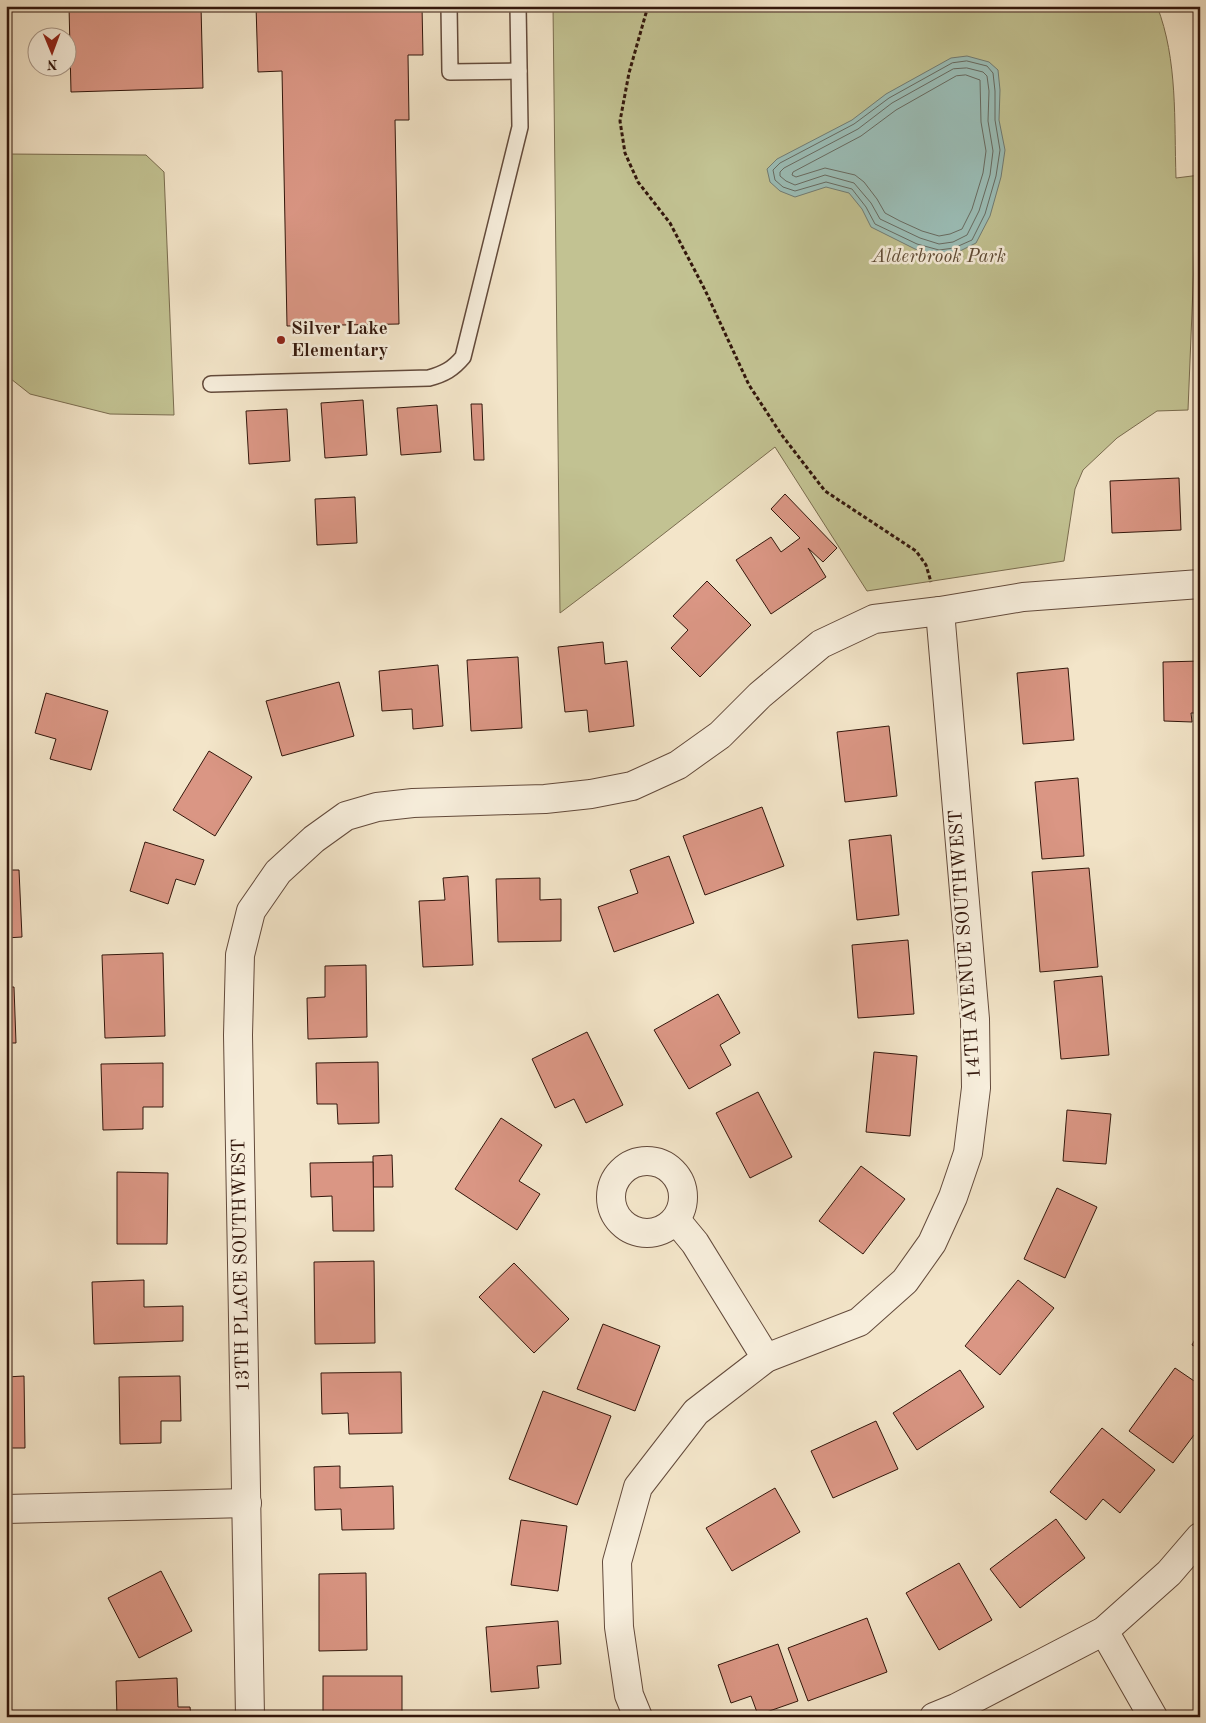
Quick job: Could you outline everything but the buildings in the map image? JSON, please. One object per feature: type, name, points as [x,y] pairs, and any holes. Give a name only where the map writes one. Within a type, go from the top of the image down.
[{"type":"street","name":"13TH PLACE SOUTHWEST","points":[[250,1717],[238,1036],[240,955],[251,911],[278,872],[314,839],[346,816],[377,807],[446,801],[545,799],[591,794],[632,786],[678,765],[720,735],[760,695],[821,644],[874,619],[940,611],[1023,597],[1200,584]]},
{"type":"street","name":"14TH AVENUE SOUTHWEST","points":[[638,1717],[629,1695],[618,1627],[617,1562],[638,1487],[696,1412],[766,1358],[859,1322],[905,1281],[932,1243],[953,1197],[968,1153],[976,1088],[975,1019],[940,611]]},
{"type":"street","points":[[676,1220],[695,1243],[766,1358]]},
{"type":"street","points":[[6,1509],[247,1503]]},
{"type":"street","points":[[934,1717],[956,1708],[1104,1631],[1169,1573],[1200,1536]]},
{"type":"street","points":[[1104,1631],[1154,1717]]},
{"type":"lane","points":[[449,6],[450,72],[519,70]]},
{"type":"lane","points":[[211,384],[429,378],[445,373],[454,367],[463,356],[520,127],[518,6]]},
{"type":"path","points":[[648,6],[629,73],[620,121],[625,153],[638,182],[670,223],[705,290],[749,385],[781,434],[825,491],[916,551],[926,565],[940,611]]},
{"type":"green space","name":"Alderbrook Park","points":[[553,6],[1157,6],[1169,48],[1172,69],[1176,178],[1200,175],[1200,212],[1196,213],[1188,410],[1157,411],[1117,438],[1083,470],[1075,489],[1064,561],[867,591],[775,447],[560,613]]},
{"type":"green space","points":[[6,154],[146,155],[164,172],[174,415],[110,414],[30,394],[6,375]]},
{"type":"water","points":[[967,56],[989,62],[998,70],[1000,90],[999,120],[1005,150],[1001,177],[990,216],[976,243],[956,253],[938,256],[915,249],[871,227],[862,209],[849,193],[826,187],[795,197],[780,191],[770,182],[767,169],[777,159],[852,120],[886,94],[951,58]]},
{"type":"place","name":"Silver Lake Elementary","points":[[281,340]]}]
